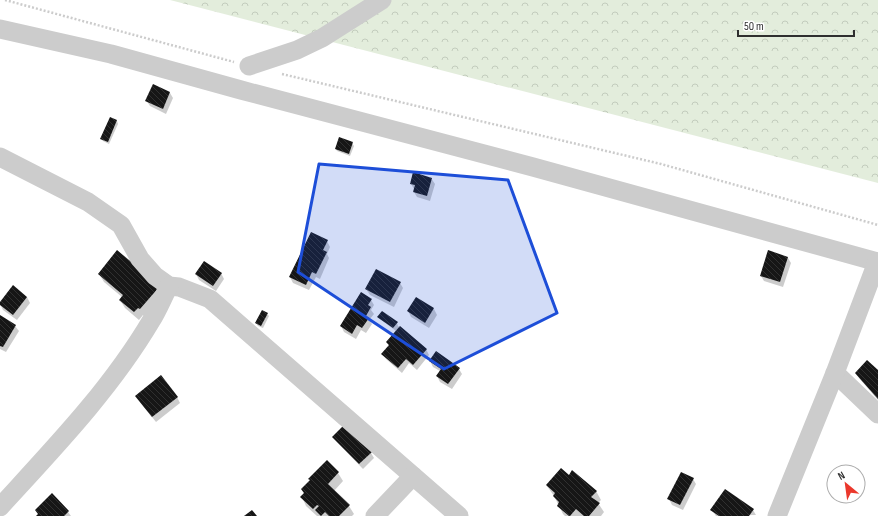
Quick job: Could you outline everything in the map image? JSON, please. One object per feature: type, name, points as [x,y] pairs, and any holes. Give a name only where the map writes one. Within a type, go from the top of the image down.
[{"type":"street","points":[[249,66],[285,55],[316,41],[382,0]]},
{"type":"street","points":[[0,29],[111,54],[533,167],[877,262],[835,373],[777,516]]},
{"type":"street","points":[[0,157],[88,202],[121,225],[140,258],[155,276],[169,286],[179,287],[210,299],[459,516]]},
{"type":"street","points":[[0,507],[82,416],[152,320],[169,286]]},
{"type":"street","points":[[835,373],[878,414]]},
{"type":"street","points":[[375,516],[413,476]]},
{"type":"path","points":[[5,0],[249,66]]},
{"type":"path","points":[[280,73],[661,164],[878,226]]},
{"type":"highlighted area","points":[[319,164],[508,180],[557,313],[444,369],[298,272]]},
{"type":"green space","points":[[170,0],[878,0],[878,183]]},
{"type":"building","points":[[153,84],[170,92],[163,109],[145,101]]},
{"type":"building","points":[[110,117],[117,120],[108,142],[100,139]]},
{"type":"building","points":[[339,137],[353,142],[349,154],[335,149]]},
{"type":"building","points":[[413,172],[432,178],[427,196],[413,192],[415,185],[410,184]]},
{"type":"building","points":[[311,232],[328,240],[323,250],[327,252],[316,274],[312,272],[306,285],[289,277]]},
{"type":"building","points":[[117,250],[160,286],[140,309],[138,308],[134,312],[119,300],[123,295],[98,274]]},
{"type":"building","points":[[768,250],[788,257],[780,282],[760,276]]},
{"type":"building","points":[[204,261],[222,273],[213,286],[195,274]]},
{"type":"building","points":[[376,269],[401,282],[390,302],[365,289]]},
{"type":"building","points":[[13,285],[27,297],[13,315],[0,305],[0,302]]},
{"type":"building","points":[[361,292],[372,299],[368,305],[371,307],[366,316],[369,318],[362,328],[357,325],[352,334],[340,326]]},
{"type":"building","points":[[416,297],[434,308],[425,323],[407,311]]},
{"type":"building","points":[[262,310],[268,313],[261,326],[255,323]]},
{"type":"building","points":[[382,311],[398,322],[393,328],[377,317]]},
{"type":"building","points":[[0,315],[16,325],[3,347],[0,346]]},
{"type":"building","points":[[400,326],[427,349],[413,365],[406,359],[398,368],[381,354],[389,345],[386,342]]},
{"type":"building","points":[[436,351],[460,368],[448,384],[436,376],[441,369],[429,361]]},
{"type":"building","points":[[867,360],[878,370],[878,399],[855,373]]},
{"type":"building","points":[[161,375],[178,397],[152,417],[135,396]]},
{"type":"building","points":[[345,424],[372,452],[359,464],[332,437]]},
{"type":"building","points":[[327,460],[339,472],[328,484],[350,505],[339,516],[329,516],[325,512],[321,516],[315,510],[319,506],[317,505],[313,509],[300,497],[304,493],[301,489],[310,480],[308,479]]},
{"type":"building","points":[[561,468],[569,475],[572,470],[597,491],[591,497],[600,503],[589,516],[584,516],[576,509],[569,516],[557,506],[559,502],[553,496],[555,493],[546,485]]},
{"type":"building","points":[[681,472],[694,478],[680,505],[667,499]]},
{"type":"building","points":[[725,489],[754,509],[749,516],[719,516],[710,510]]},
{"type":"building","points":[[52,493],[69,511],[64,516],[36,516],[38,514],[35,510]]},
{"type":"building","points":[[252,510],[257,516],[244,516]]}]
